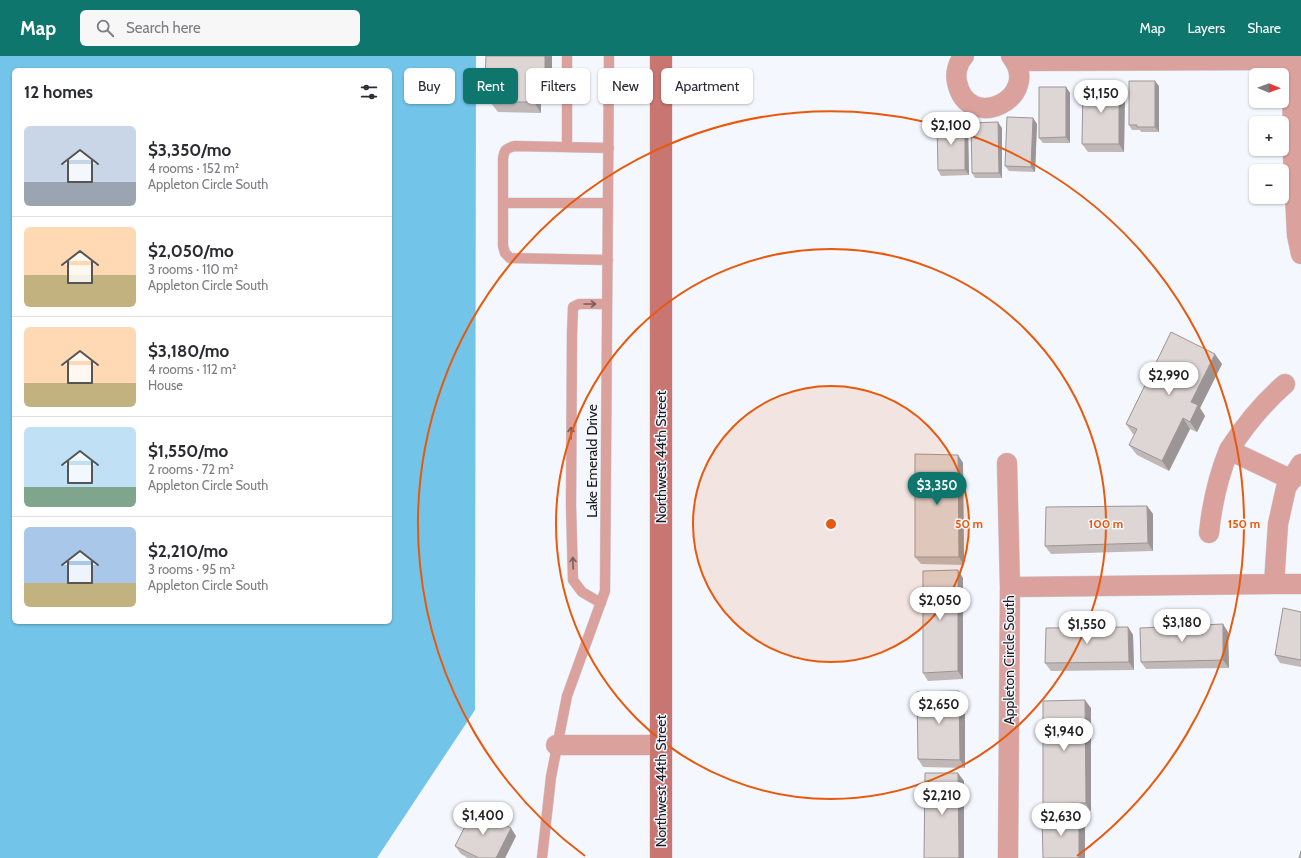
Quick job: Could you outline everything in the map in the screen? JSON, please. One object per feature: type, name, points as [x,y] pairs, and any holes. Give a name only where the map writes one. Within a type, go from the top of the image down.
[{"type":"street","name":"Northwest 44th Street","points":[[661,56],[661,858]]},
{"type":"street","points":[[964,56],[957,68],[956,78],[958,88],[967,101],[981,108],[1001,106],[1010,100],[1016,91],[1019,76],[1013,59],[1295,58],[1293,155],[1297,235],[1301,254]]},
{"type":"street","points":[[1209,533],[1211,506],[1219,474],[1229,450],[1245,425],[1268,398],[1285,384]]},
{"type":"street","points":[[1229,450],[1296,472],[1286,488],[1278,524],[1274,584]]},
{"type":"street","name":"Appleton Circle South","points":[[1007,463],[1010,587],[1008,858]]},
{"type":"street","points":[[1010,587],[1301,584]]},
{"type":"street","points":[[556,745],[661,745]]},
{"type":"lane","points":[[566,56],[567,147]]},
{"type":"lane","name":"Lake Emerald Drive","points":[[542,858],[556,745],[567,696],[605,591],[609,56]]},
{"type":"lane","points":[[608,260],[510,258],[505,253],[503,246],[503,159],[504,152],[508,148],[515,146],[609,148]]},
{"type":"lane","points":[[503,203],[608,203]]},
{"type":"lane","points":[[601,603],[582,592],[573,580],[571,505],[572,334],[573,307],[579,304],[607,304]]},
{"type":"water","points":[[0,56],[476,56],[476,68],[463,68],[463,104],[476,104],[475,710],[377,858],[0,858]]},
{"type":"building","points":[[486,56],[545,56],[545,68],[526,68],[526,102],[518,102],[518,68],[486,68]]},
{"type":"building","points":[[1129,81],[1155,81],[1155,127],[1137,127],[1137,125],[1129,125]]},
{"type":"building","points":[[1083,83],[1119,83],[1119,144],[1082,144]]},
{"type":"building","points":[[1039,87],[1066,87],[1066,137],[1039,138]]},
{"type":"building","points":[[1007,117],[1033,118],[1031,167],[1005,166]]},
{"type":"building","points":[[998,122],[999,173],[972,173],[971,123]]},
{"type":"building","points":[[937,123],[965,123],[965,170],[938,170]]},
{"type":"building","points":[[1171,332],[1215,354],[1191,402],[1198,405],[1190,422],[1183,418],[1162,461],[1129,445],[1137,429],[1126,424]]},
{"type":"building","points":[[915,454],[958,455],[959,557],[915,557]]},
{"type":"building","points":[[1147,506],[1148,543],[1045,546],[1046,507]]},
{"type":"building","points":[[958,570],[958,671],[923,673],[923,571]]},
{"type":"building","points":[[1283,608],[1301,612],[1301,660],[1275,655]]},
{"type":"building","points":[[1223,624],[1223,660],[1141,662],[1140,628]]},
{"type":"building","points":[[1128,627],[1129,662],[1045,663],[1046,628]]},
{"type":"building","points":[[959,691],[960,760],[918,759],[917,692]]},
{"type":"building","points":[[1085,700],[1086,803],[1043,804],[1043,701]]},
{"type":"building","points":[[925,773],[958,773],[959,858],[924,858]]},
{"type":"building","points":[[474,809],[511,828],[496,858],[479,858],[455,846]]},
{"type":"building","points":[[1042,816],[1079,817],[1079,858],[1043,858]]}]
